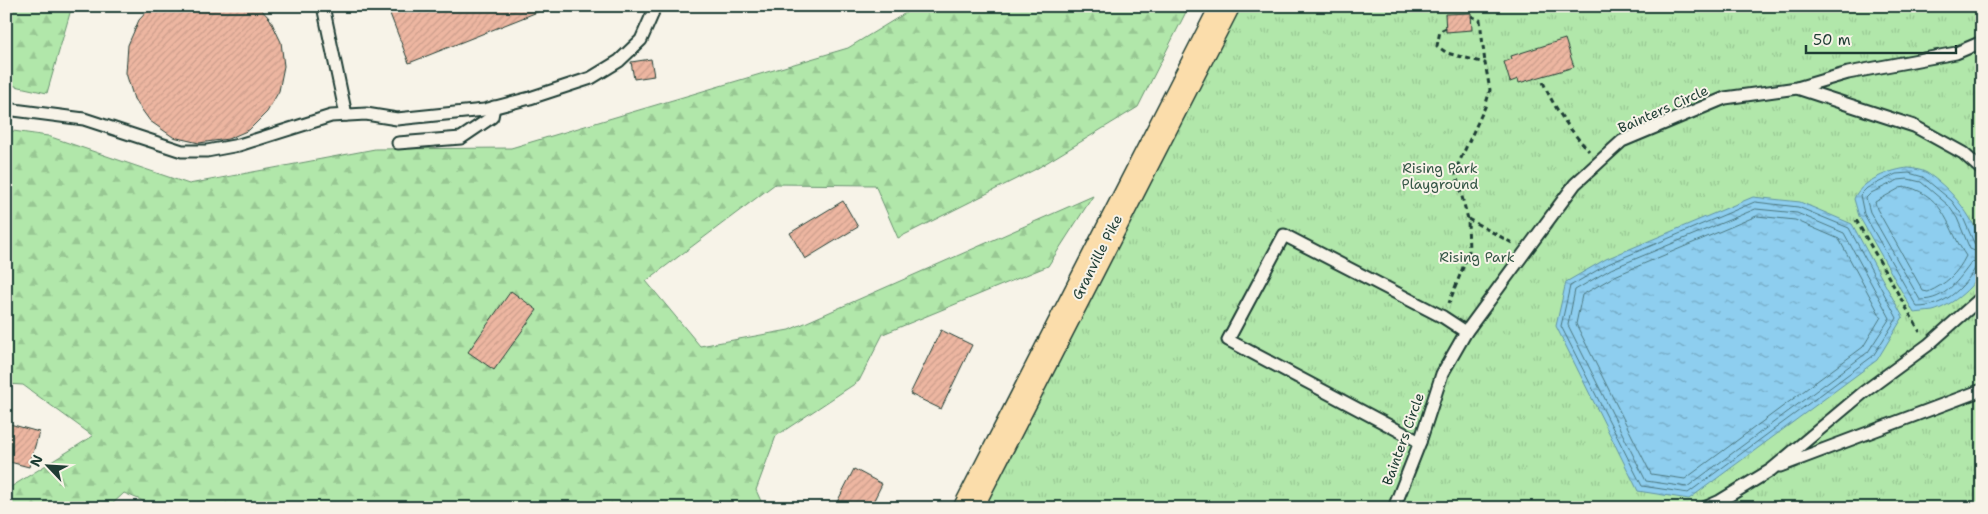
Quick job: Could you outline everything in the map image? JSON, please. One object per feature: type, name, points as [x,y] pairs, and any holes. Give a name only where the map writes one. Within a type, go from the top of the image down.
[{"type":"highway","name":"Granville Pike","points":[[968,508],[1225,6]]},
{"type":"lane","points":[[323,6],[346,115]]},
{"type":"lane","points":[[6,110],[84,119],[182,151],[207,151],[239,145],[331,116],[366,114],[397,119],[494,107],[530,98],[591,78],[605,70],[619,61],[641,40],[654,6]]},
{"type":"lane","points":[[1797,88],[1848,73],[1956,52],[1982,42]]},
{"type":"lane","name":"Bainters Circle","points":[[1394,508],[1420,442],[1442,374],[1466,332],[1575,184],[1622,141],[1725,98],[1797,88],[1914,126],[1963,153],[1982,170]]},
{"type":"lane","points":[[398,143],[461,138],[492,117],[494,107]]},
{"type":"lane","points":[[1420,442],[1228,340],[1284,235],[1442,317],[1466,332]]},
{"type":"lane","points":[[1704,508],[1720,501],[1771,470],[1864,392],[1928,345],[1982,297]]},
{"type":"lane","points":[[1771,470],[1982,390]]},
{"type":"path","points":[[1442,317],[1469,252],[1468,219],[1455,171],[1478,122],[1490,90],[1480,20],[1471,16]]},
{"type":"path","points":[[1446,28],[1440,30],[1437,40],[1437,46],[1440,50],[1485,63]]},
{"type":"path","points":[[1543,82],[1550,100],[1562,118],[1599,162]]},
{"type":"path","points":[[1468,219],[1519,247]]},
{"type":"path","points":[[1856,220],[1908,314],[1928,345]]},
{"type":"green space","points":[[6,6],[72,6],[47,93],[6,84]]},
{"type":"green space","points":[[917,6],[1189,6],[1138,107],[1036,169],[898,238],[875,185],[775,184],[646,281],[700,346],[789,330],[1093,196],[1048,266],[883,334],[859,381],[776,436],[756,490],[764,508],[160,508],[124,493],[108,508],[6,508],[6,490],[93,436],[23,385],[6,384],[6,130],[48,136],[189,184],[375,149],[511,148],[848,48]]},
{"type":"green space","name":"Rising Park","points":[[1228,6],[1982,6],[1982,508],[973,508]]},
{"type":"water","points":[[1909,168],[1927,173],[1937,180],[1958,201],[1974,225],[1982,252],[1980,273],[1963,294],[1948,305],[1933,311],[1914,313],[1859,216],[1854,199],[1863,187],[1877,177]]},
{"type":"water","points":[[1753,197],[1800,202],[1852,224],[1903,317],[1877,360],[1689,499],[1638,491],[1556,326],[1566,282],[1606,259]]},
{"type":"building","points":[[152,6],[258,6],[270,19],[281,42],[284,66],[279,91],[267,112],[249,130],[228,139],[199,143],[173,137],[150,121],[134,99],[126,73],[128,45],[139,20]]},
{"type":"building","points":[[387,6],[550,6],[550,7],[409,63]]},
{"type":"building","points":[[1471,13],[1472,30],[1446,32],[1445,14]]},
{"type":"building","points":[[1565,39],[1574,67],[1519,83],[1518,79],[1510,82],[1504,62],[1512,59],[1511,56]]},
{"type":"building","points":[[651,59],[654,76],[634,79],[631,62]]},
{"type":"building","points":[[843,201],[858,227],[805,259],[790,233]]},
{"type":"building","points":[[511,291],[537,310],[494,370],[468,352]]},
{"type":"building","points":[[941,330],[972,345],[941,409],[910,394]]},
{"type":"building","points":[[6,423],[39,432],[29,467],[6,461]]},
{"type":"building","points":[[854,469],[882,484],[870,508],[834,508]]},
{"type":"park label","name":"Rising Park Playground","points":[[1440,176]]}]
